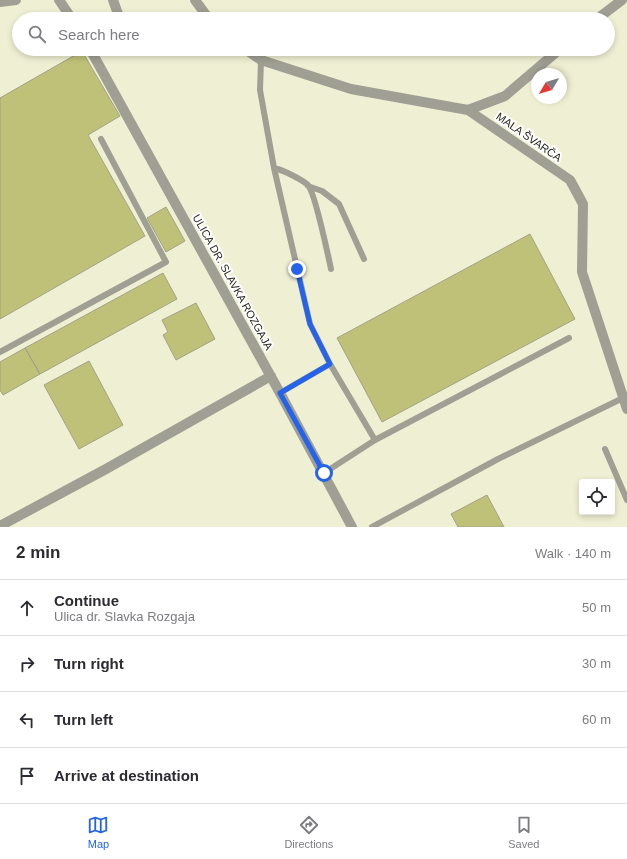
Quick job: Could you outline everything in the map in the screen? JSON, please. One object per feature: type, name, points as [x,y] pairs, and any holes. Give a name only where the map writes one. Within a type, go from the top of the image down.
[{"type":"street","points":[[0,2],[16,0]]},
{"type":"street","points":[[60,0],[68,12]]},
{"type":"street","points":[[113,0],[117,12]]},
{"type":"street","points":[[195,0],[204,12]]},
{"type":"street","points":[[606,12],[622,0]]},
{"type":"street","name":"ULICA DR. SLAVKA ROZGAJA","points":[[94,56],[271,376],[352,527]]},
{"type":"street","name":"MALA ŠVARČA","points":[[255,56],[261,60],[351,89],[468,110],[570,180],[583,204],[582,272],[627,409]]},
{"type":"street","points":[[468,110],[504,96],[552,56]]},
{"type":"street","points":[[0,526],[106,469],[271,376]]},
{"type":"lane","points":[[261,60],[260,90],[274,168],[310,324],[330,364],[375,440]]},
{"type":"lane","points":[[0,352],[166,262],[101,139]]},
{"type":"lane","points":[[274,168],[284,171],[308,186],[322,191],[339,204],[364,259]]},
{"type":"lane","points":[[308,186],[316,207],[331,269]]},
{"type":"lane","points":[[324,473],[375,440],[569,338]]},
{"type":"lane","points":[[280,393],[330,364]]},
{"type":"lane","points":[[372,527],[498,459],[623,398]]},
{"type":"lane","points":[[605,449],[627,500]]},
{"type":"building","points":[[73,56],[85,56],[120,116],[88,135],[145,236],[0,319],[0,98]]},
{"type":"building","points":[[166,207],[185,241],[166,252],[147,218]]},
{"type":"building","points":[[530,234],[575,319],[382,422],[337,338]]},
{"type":"building","points":[[163,273],[177,299],[40,374],[25,348]]},
{"type":"building","points":[[196,303],[215,339],[176,360],[163,335],[168,332],[162,320]]},
{"type":"building","points":[[25,348],[40,374],[3,395],[0,390],[0,362]]},
{"type":"building","points":[[89,361],[123,425],[79,449],[44,385]]},
{"type":"building","points":[[487,495],[504,527],[458,527],[451,514]]},
{"type":"route","points":[[297,269],[310,324],[330,364],[280,393],[324,473]]}]
